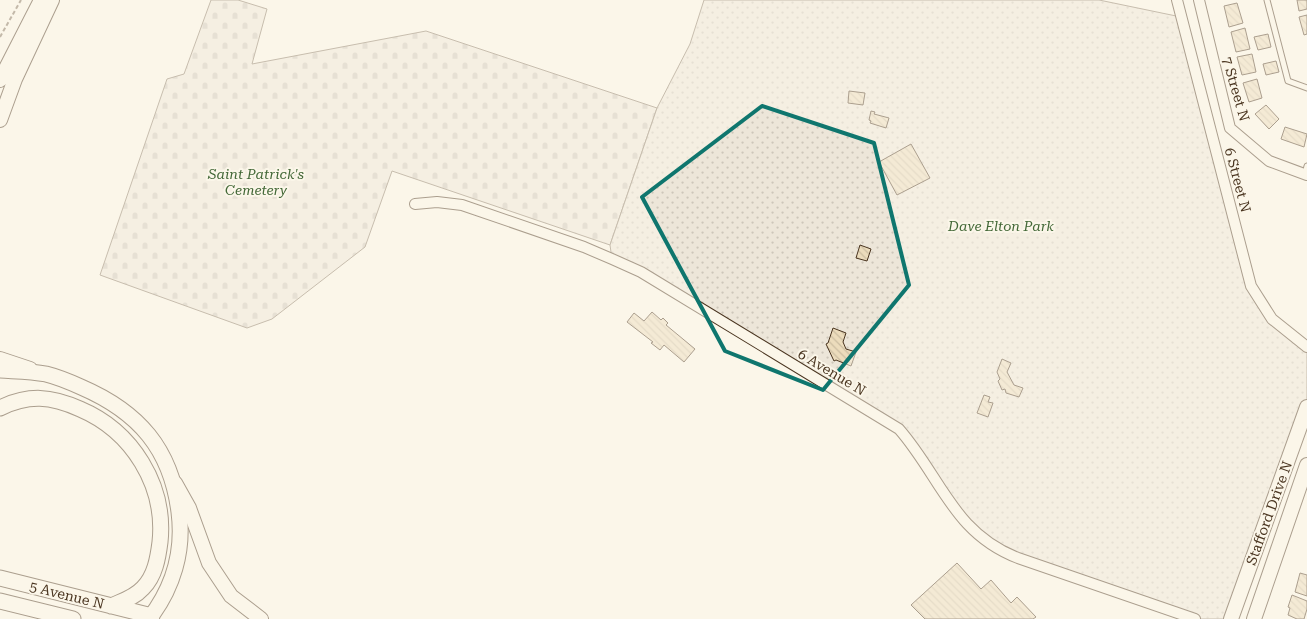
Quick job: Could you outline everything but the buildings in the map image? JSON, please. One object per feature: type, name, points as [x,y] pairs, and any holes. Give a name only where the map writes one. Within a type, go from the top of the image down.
[{"type":"main road","points":[[0,80],[41,0]]},
{"type":"main road","points":[[0,120],[15,79],[52,0]]},
{"type":"main road","points":[[0,359],[99,395],[119,407],[139,424],[163,455],[174,481],[189,508],[209,564],[231,596],[261,619]]},
{"type":"main road","points":[[0,370],[45,374]]},
{"type":"main road","points":[[0,408],[16,400],[37,397],[53,399],[96,415],[132,447],[147,469],[155,490],[159,509],[161,530],[159,553],[153,574],[144,587],[131,598],[111,606]]},
{"type":"main road","name":"Stafford Drive N","points":[[1232,619],[1307,407]]},
{"type":"main road","name":"Stafford Drive N","points":[[1254,619],[1307,465]]},
{"type":"main road","points":[[155,618],[173,577],[180,548],[181,527],[174,481]]},
{"type":"main road","name":"5 Avenue N","points":[[0,578],[155,618]]},
{"type":"main road","name":"5 Avenue N","points":[[0,600],[73,619]]},
{"type":"street","name":"6 Street N","points":[[1177,0],[1251,286],[1272,319],[1307,347]]},
{"type":"street","name":"7 Street N","points":[[1198,0],[1230,128],[1268,161],[1306,172]]},
{"type":"street","name":"6 Avenue N","points":[[415,204],[451,203],[476,209],[584,247],[640,272],[899,429],[916,448],[942,493],[959,515],[975,532],[994,547],[1018,558],[1195,619]]},
{"type":"lane","points":[[1267,0],[1288,81],[1307,88]]},
{"type":"path","points":[[0,37],[20,0]]},
{"type":"highlighted area","points":[[762,106],[874,143],[909,285],[823,390],[725,351],[642,197]]},
{"type":"green space","name":"Saint Patrick's Cemetery","points":[[211,0],[238,0],[267,9],[252,64],[426,31],[657,108],[610,245],[392,171],[365,247],[272,319],[247,328],[100,275],[167,79],[184,74]]},
{"type":"green space","name":"Dave Elton Park","points":[[704,0],[1099,0],[1181,17],[1251,286],[1272,319],[1307,347],[1307,407],[1231,619],[1195,619],[1018,558],[975,532],[899,429],[612,259],[610,245],[657,108],[690,44]]}]
